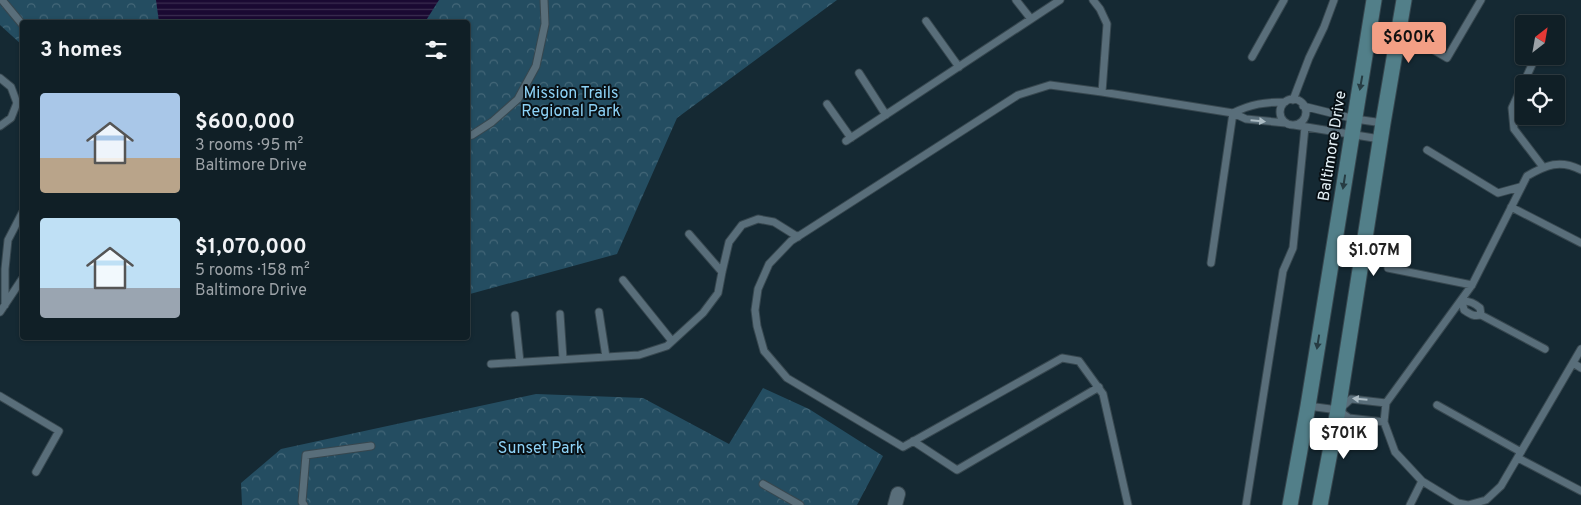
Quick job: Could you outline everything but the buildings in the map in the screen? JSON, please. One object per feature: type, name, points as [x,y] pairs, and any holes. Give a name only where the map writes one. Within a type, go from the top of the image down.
[{"type":"main road","name":"Baltimore Drive","points":[[1290,505],[1308,406],[1374,0]]},
{"type":"main road","points":[[1320,505],[1338,410],[1380,139],[1404,0]]},
{"type":"lane","points":[[2,0],[20,22]]},
{"type":"lane","points":[[470,136],[492,122],[518,99],[536,66],[545,24],[544,0]]},
{"type":"lane","points":[[1016,0],[1031,19]]},
{"type":"lane","points":[[827,104],[849,140],[1060,0]]},
{"type":"lane","points":[[1094,0],[1107,24],[1102,92]]},
{"type":"lane","points":[[1252,58],[1284,0]]},
{"type":"lane","points":[[1286,123],[1282,120],[1280,108],[1289,101],[1324,27],[1334,0]]},
{"type":"lane","points":[[1399,30],[1448,58],[1481,0]]},
{"type":"lane","points":[[926,21],[959,67]]},
{"type":"lane","points":[[1532,65],[1512,108],[1514,129],[1543,167]]},
{"type":"lane","points":[[859,74],[886,115]]},
{"type":"lane","points":[[0,78],[11,88],[17,103],[11,118],[0,126]]},
{"type":"lane","points":[[1128,505],[1103,394],[1079,361],[1062,358],[903,447],[787,378],[764,351],[755,310],[758,289],[769,264],[791,241],[1018,96],[1050,85],[1233,112],[1246,119],[1286,123],[1380,139]]},
{"type":"lane","points":[[1233,112],[1247,106],[1267,102],[1289,101],[1300,102],[1304,106],[1355,119],[1383,123]]},
{"type":"lane","points":[[1294,125],[1304,118],[1304,106]]},
{"type":"lane","points":[[1211,263],[1233,112]]},
{"type":"lane","points":[[1246,505],[1284,271],[1293,248],[1305,127]]},
{"type":"lane","points":[[1427,150],[1498,193],[1520,187]]},
{"type":"lane","points":[[1581,170],[1557,164],[1543,167],[1527,176],[1472,285],[1386,403],[1384,422],[1396,452],[1422,481],[1458,503],[1486,503],[1501,486],[1581,349]]},
{"type":"lane","points":[[1511,207],[1581,243]]},
{"type":"lane","points":[[5,305],[5,269],[8,240],[20,216]]},
{"type":"lane","points":[[491,364],[639,355],[667,346],[703,313],[718,293],[729,242],[742,225],[758,219],[774,222],[798,237]]},
{"type":"lane","points":[[690,234],[722,272]]},
{"type":"lane","points":[[1388,268],[1472,285]]},
{"type":"lane","points":[[623,280],[672,341]]},
{"type":"lane","points":[[0,312],[20,282]]},
{"type":"lane","points":[[1462,301],[1464,310],[1475,316],[1481,315],[1545,349]]},
{"type":"lane","points":[[599,312],[606,357]]},
{"type":"lane","points":[[516,314],[520,362]]},
{"type":"lane","points":[[560,314],[563,359]]},
{"type":"lane","points":[[1573,363],[1581,368]]},
{"type":"lane","points":[[913,441],[957,470],[1099,387]]},
{"type":"lane","points":[[0,396],[59,432],[36,472]]},
{"type":"lane","points":[[1338,410],[1351,399],[1386,403]]},
{"type":"lane","points":[[1437,405],[1581,491]]},
{"type":"lane","points":[[1308,406],[1338,410],[1349,418],[1384,422]]},
{"type":"lane","points":[[304,505],[302,502],[306,455],[371,446]]},
{"type":"lane","points":[[1410,505],[1422,481]]},
{"type":"lane","points":[[763,484],[800,505]]},
{"type":"green space","name":"Mission Trails Regional Park","points":[[0,0],[837,0],[677,118],[617,254],[470,294],[470,20],[20,20],[20,43],[0,25]]},
{"type":"green space","name":"Sunset Park","points":[[763,388],[809,409],[883,456],[857,505],[242,505],[241,483],[281,449],[536,394],[643,398],[729,444]]},
{"type":"shaded area","points":[[156,0],[439,0],[426,20],[159,20]]}]
